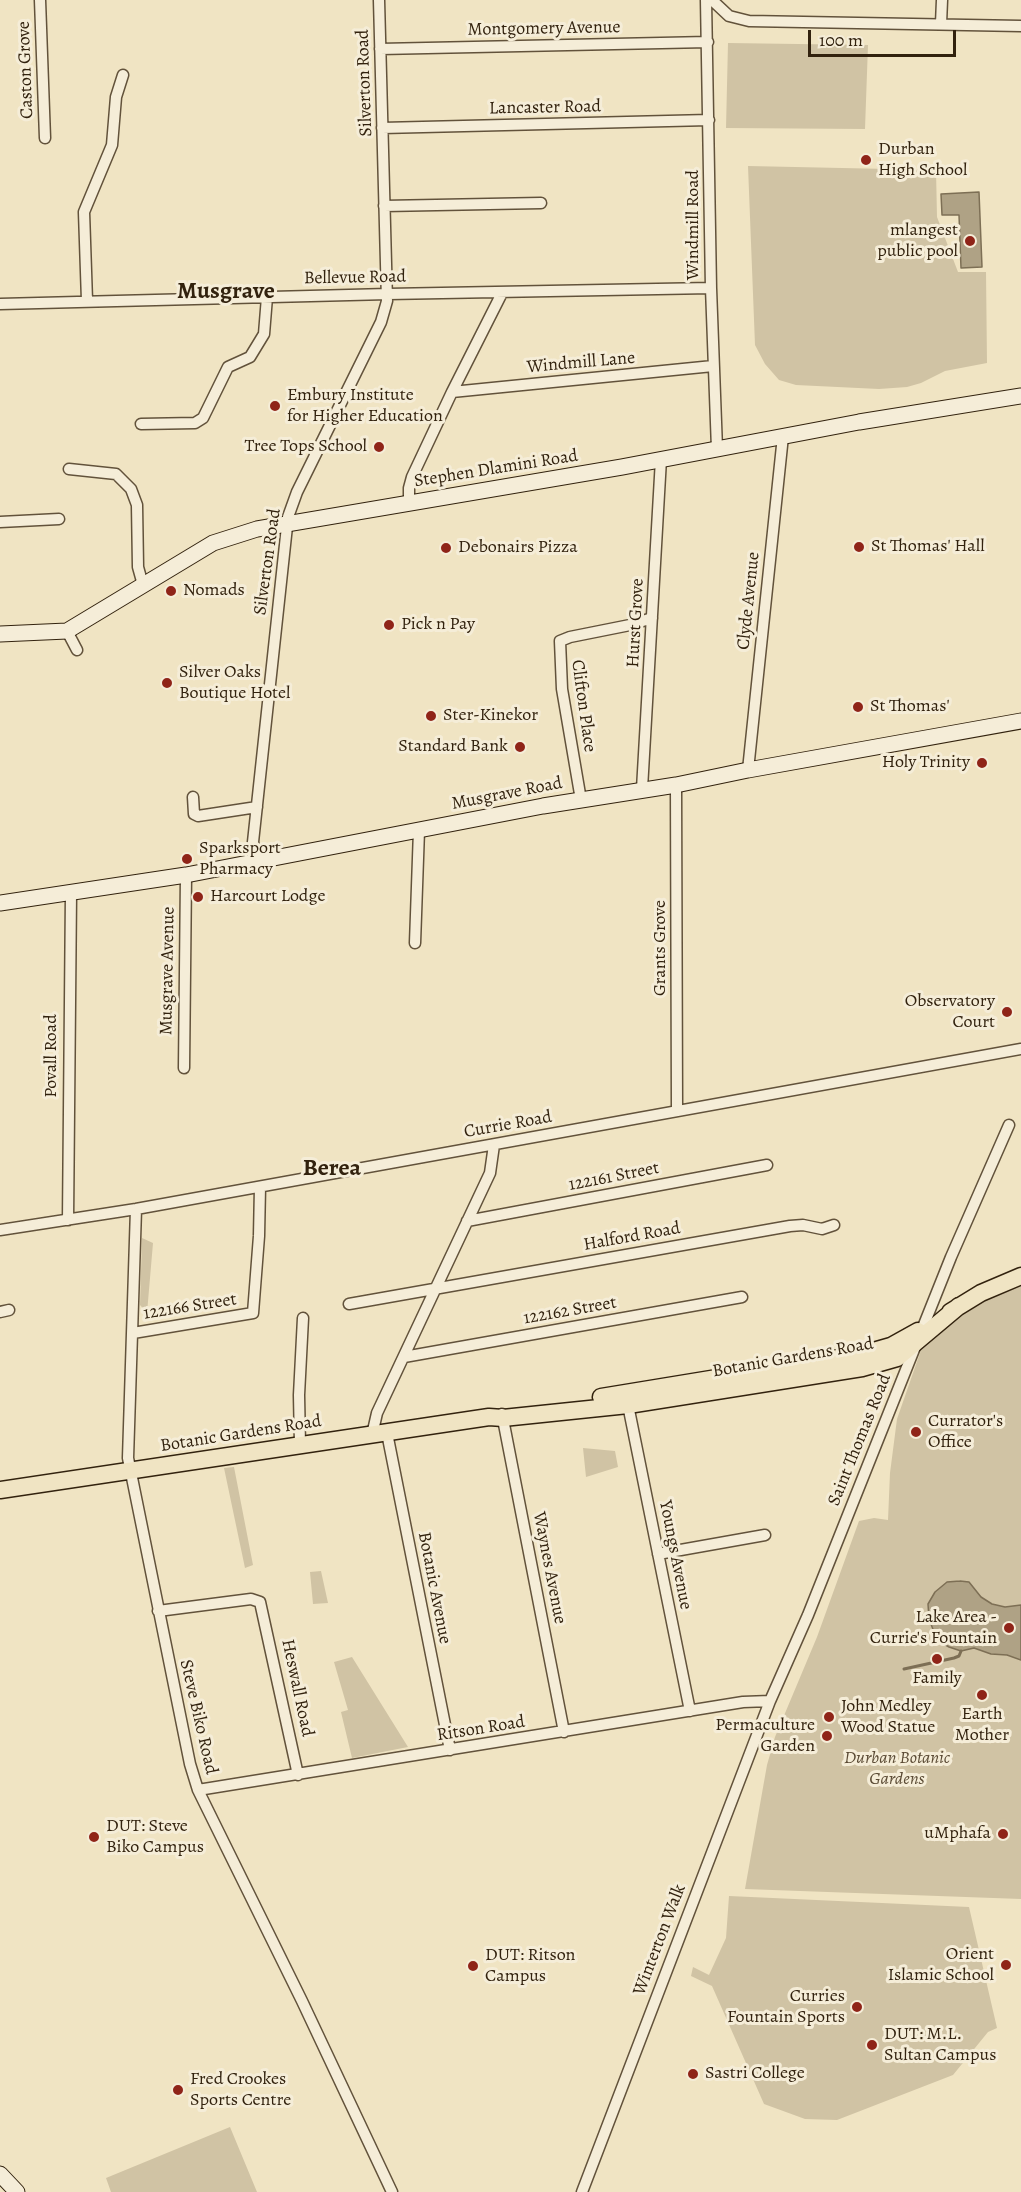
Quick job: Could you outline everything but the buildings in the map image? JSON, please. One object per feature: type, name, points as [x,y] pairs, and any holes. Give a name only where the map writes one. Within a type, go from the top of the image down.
[{"type":"main road","name":"Stephen Dlamini Road","points":[[0,634],[67,630],[220,540],[257,529],[521,485],[783,436],[1021,396]]},
{"type":"main road","name":"Musgrave Road","points":[[0,903],[186,874],[1021,721]]},
{"type":"main road","name":"Botanic Gardens Road","points":[[0,1490],[498,1416],[863,1354],[891,1346],[981,1293],[1021,1276]]},
{"type":"main road","name":"Botanic Gardens Road","points":[[498,1416],[628,1405],[862,1368],[902,1364],[927,1326]]},
{"type":"main road","points":[[0,2174],[17,2192]]},
{"type":"street","name":"Caston Grove","points":[[40,0],[45,138]]},
{"type":"street","name":"Silverton Road","points":[[257,861],[253,842],[256,807],[287,524],[297,492],[381,322],[388,294],[379,0]]},
{"type":"street","name":"Windmill Road","points":[[706,0],[711,288],[717,449]]},
{"type":"street","points":[[712,0],[729,16],[749,21],[1021,26]]},
{"type":"street","points":[[941,24],[942,0]]},
{"type":"street","name":"Montgomery Avenue","points":[[380,49],[708,42]]},
{"type":"street","points":[[87,301],[84,212],[112,145],[116,98],[123,75]]},
{"type":"street","name":"Lancaster Road","points":[[382,128],[709,120]]},
{"type":"street","points":[[384,207],[541,203]]},
{"type":"street","name":"Bellevue Road","points":[[0,304],[711,288]]},
{"type":"street","points":[[409,503],[412,477],[502,293]]},
{"type":"street","points":[[141,424],[195,423],[203,418],[228,367],[250,357],[264,334],[267,297]]},
{"type":"street","name":"Windmill Lane","points":[[452,392],[713,366]]},
{"type":"street","name":"Clyde Avenue","points":[[748,770],[783,436]]},
{"type":"street","name":"Hurst Grove","points":[[642,789],[661,459]]},
{"type":"street","points":[[69,469],[116,474],[131,489],[137,505],[138,567],[143,585]]},
{"type":"street","points":[[0,522],[58,519]]},
{"type":"street","name":"Clifton Place","points":[[581,800],[562,689],[560,641],[652,618]]},
{"type":"street","points":[[67,630],[77,650]]},
{"type":"street","name":"Grants Grove","points":[[676,784],[677,1110]]},
{"type":"street","points":[[193,798],[194,814],[198,816],[256,807]]},
{"type":"street","points":[[415,943],[419,830]]},
{"type":"street","name":"Musgrave Avenue","points":[[184,1068],[186,874]]},
{"type":"street","name":"Povall Road","points":[[68,1220],[71,893]]},
{"type":"street","name":"Currie Road","points":[[0,1230],[136,1209],[1021,1049]]},
{"type":"street","points":[[927,1326],[1009,1125]]},
{"type":"street","name":"Botanic Avenue","points":[[450,1750],[377,1413],[489,1173],[494,1144]]},
{"type":"street","name":"122161 Street","points":[[467,1221],[767,1165]]},
{"type":"street","name":"122166 Street","points":[[133,1333],[252,1314],[260,1236],[260,1187]]},
{"type":"street","name":"Steve Biko Road","points":[[136,1209],[128,1458],[190,1764],[198,1790],[302,2001],[392,2192]]},
{"type":"street","name":"Halford Road","points":[[349,1304],[790,1226],[803,1225],[822,1229],[834,1225]]},
{"type":"street","name":"122162 Street","points":[[404,1357],[742,1297]]},
{"type":"street","points":[[300,1445],[299,1395],[303,1318]]},
{"type":"street","name":"Saint Thomas Road","points":[[770,1701],[805,1624],[902,1364]]},
{"type":"street","name":"Youngs Avenue","points":[[628,1405],[690,1711]]},
{"type":"street","name":"Waynes Avenue","points":[[498,1416],[564,1732]]},
{"type":"street","points":[[658,1554],[765,1535]]},
{"type":"street","name":"Heswall Road","points":[[158,1611],[258,1600],[263,1608],[298,1775]]},
{"type":"street","name":"Ritson Road","points":[[198,1790],[751,1701],[770,1701]]},
{"type":"street","name":"Winterton Walk","points":[[582,2192],[770,1701]]},
{"type":"green space","points":[[728,43],[868,45],[865,129],[726,128]]},
{"type":"green space","points":[[748,166],[936,170],[937,217],[958,272],[986,272],[987,363],[945,371],[907,387],[879,389],[796,385],[779,380],[765,364],[755,345]]},
{"type":"green space","points":[[142,1238],[153,1243],[147,1313],[140,1305]]},
{"type":"green space","name":"Durban Botanic Gardens","points":[[1021,1282],[1021,1899],[745,1889],[767,1765],[775,1737],[817,1637],[859,1521],[874,1518],[888,1520],[890,1473],[897,1419],[928,1330],[1008,1284]]},
{"type":"green space","points":[[583,1448],[615,1451],[618,1467],[586,1477]]},
{"type":"green space","points":[[234,1467],[253,1565],[245,1568],[224,1468]]},
{"type":"green space","points":[[321,1571],[328,1603],[313,1604],[310,1572]]},
{"type":"green space","points":[[352,1657],[408,1747],[352,1758],[341,1712],[348,1710],[334,1662]]},
{"type":"green space","name":"Curries Fountain Sports","points":[[729,1896],[969,1907],[997,2028],[988,2032],[953,2075],[837,2120],[805,2119],[764,2104],[712,1986],[691,1976],[693,1967],[709,1975],[726,1938]]},
{"type":"green space","points":[[230,2127],[257,2192],[111,2192],[106,2178]]},
{"type":"shaded area","name":"mlangest public pool","points":[[979,192],[982,267],[961,268],[959,215],[942,215],[941,194]]},
{"type":"shaded area","points":[[947,1582],[969,1582],[981,1597],[992,1604],[1005,1607],[1021,1605],[1021,1660],[974,1648],[961,1651],[942,1643],[929,1619],[928,1604],[935,1592]]},
{"type":"waterway","points":[[904,1669],[954,1658],[959,1656],[961,1651]]},
{"type":"place","name":"Durban High School","points":[[866,160]]},
{"type":"place","name":"mlangest public pool","points":[[970,241]]},
{"type":"place","name":"Embury Institute for Higher Education","points":[[275,406]]},
{"type":"place","name":"Tree Tops School","points":[[379,447]]},
{"type":"place","name":"St Thomas' Hall","points":[[859,547]]},
{"type":"place","name":"Debonairs Pizza","points":[[446,548]]},
{"type":"place","name":"Nomads","points":[[171,591]]},
{"type":"place","name":"Pick n Pay","points":[[389,625]]},
{"type":"place","name":"Silver Oaks Boutique Hotel","points":[[167,683]]},
{"type":"place","name":"St Thomas'","points":[[858,707]]},
{"type":"place","name":"Ster-Kinekor","points":[[431,716]]},
{"type":"place","name":"Standard Bank","points":[[520,747]]},
{"type":"place","name":"Holy Trinity","points":[[982,763]]},
{"type":"place","name":"Sparksport Pharmacy","points":[[187,859]]},
{"type":"place","name":"Harcourt Lodge","points":[[198,897]]},
{"type":"place","name":"Observatory Court","points":[[1007,1012]]},
{"type":"place","name":"Currator's Office","points":[[916,1432]]},
{"type":"place","name":"Lake Area - Currie's Fountain","points":[[1009,1628]]},
{"type":"place","name":"Family","points":[[937,1659]]},
{"type":"place","name":"Earth Mother","points":[[982,1695]]},
{"type":"place","name":"John Medley Wood Statue","points":[[829,1717]]},
{"type":"place","name":"Permaculture Garden","points":[[827,1736]]},
{"type":"place","name":"uMphafa","points":[[1003,1834]]},
{"type":"place","name":"DUT: Steve Biko Campus","points":[[94,1837]]},
{"type":"place","name":"Orient Islamic School","points":[[1006,1965]]},
{"type":"place","name":"DUT: Ritson Campus","points":[[473,1966]]},
{"type":"place","name":"Curries Fountain Sports","points":[[857,2007]]},
{"type":"place","name":"DUT: M.L. Sultan Campus","points":[[872,2045]]},
{"type":"place","name":"Sastri College","points":[[693,2074]]},
{"type":"place","name":"Fred Crookes Sports Centre","points":[[178,2090]]},
{"type":"district","name":"Musgrave","points":[[226,292]]},
{"type":"district","name":"Berea","points":[[332,1169]]}]
